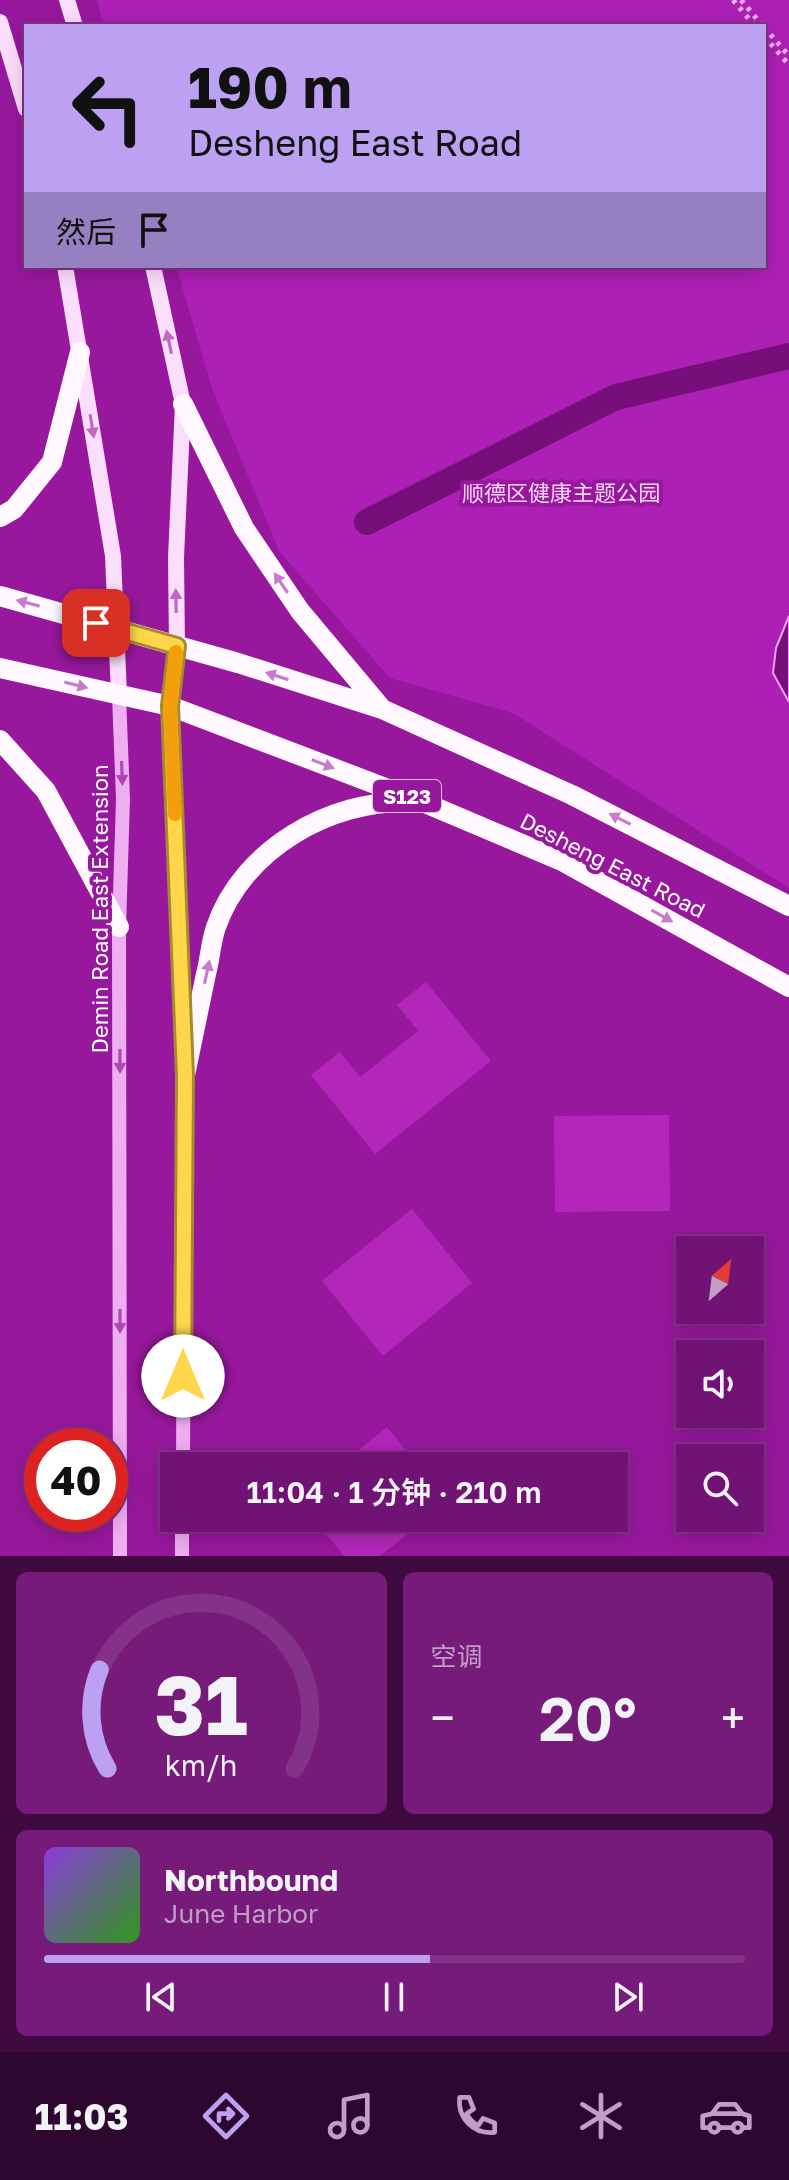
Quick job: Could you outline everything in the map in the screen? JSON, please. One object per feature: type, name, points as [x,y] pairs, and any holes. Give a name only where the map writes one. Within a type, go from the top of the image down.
[{"type":"main road","points":[[67,0],[74,24]]},
{"type":"main road","points":[[0,22],[24,102]]},
{"type":"main road","name":"Demin Road East Extension","points":[[65,268],[113,556],[119,695]]},
{"type":"main road","points":[[153,268],[183,404],[251,539],[300,611],[382,709]]},
{"type":"main road","points":[[0,517],[14,509],[52,462],[80,352]]},
{"type":"main road","points":[[170,706],[177,646],[176,558],[183,404]]},
{"type":"main road","name":"Desheng East Road","points":[[0,596],[382,709],[572,795],[789,906]]},
{"type":"main road","name":"Desheng East Road","points":[[0,668],[170,706],[425,803],[562,861],[789,987]]},
{"type":"main road","points":[[0,740],[46,791],[119,927]]},
{"type":"main road","points":[[185,1075],[217,926],[237,888],[265,856],[292,835],[322,818],[355,807],[390,802],[425,803]]},
{"type":"street","name":"Demin Road East Extension","points":[[119,695],[123,799],[119,927],[120,1556]]},
{"type":"street","points":[[170,706],[185,1075],[183,1452]]},
{"type":"street","points":[[182,1532],[182,1556]]},
{"type":"path","points":[[733,0],[753,24]]},
{"type":"path","points":[[741,0],[762,24]]},
{"type":"path","points":[[766,28],[789,56]]},
{"type":"path","points":[[766,38],[789,65]]},
{"type":"green space","name":"顺德区健康主题公园","points":[[97,0],[789,0],[789,888],[513,713],[390,678],[279,551],[213,391],[177,268],[766,268],[766,24],[103,24]]},
{"type":"shaded area","points":[[789,616],[789,702],[773,673],[776,648]]},
{"type":"building","points":[[426,982],[491,1061],[375,1154],[311,1075],[340,1052],[360,1077],[418,1031],[397,1005]]},
{"type":"building","points":[[669,1115],[670,1211],[555,1212],[554,1116]]},
{"type":"building","points":[[412,1209],[472,1283],[383,1356],[322,1281]]},
{"type":"building","points":[[387,1427],[408,1452],[356,1452]]},
{"type":"building","points":[[324,1532],[410,1532],[380,1556],[344,1556]]},
{"type":"waterway","points":[[367,522],[616,397],[789,356]]},
{"type":"slow traffic","points":[[175,814],[170,706],[176,652]]},
{"type":"route","points":[[96,623],[177,646],[170,706],[185,1075],[183,1376]]}]
